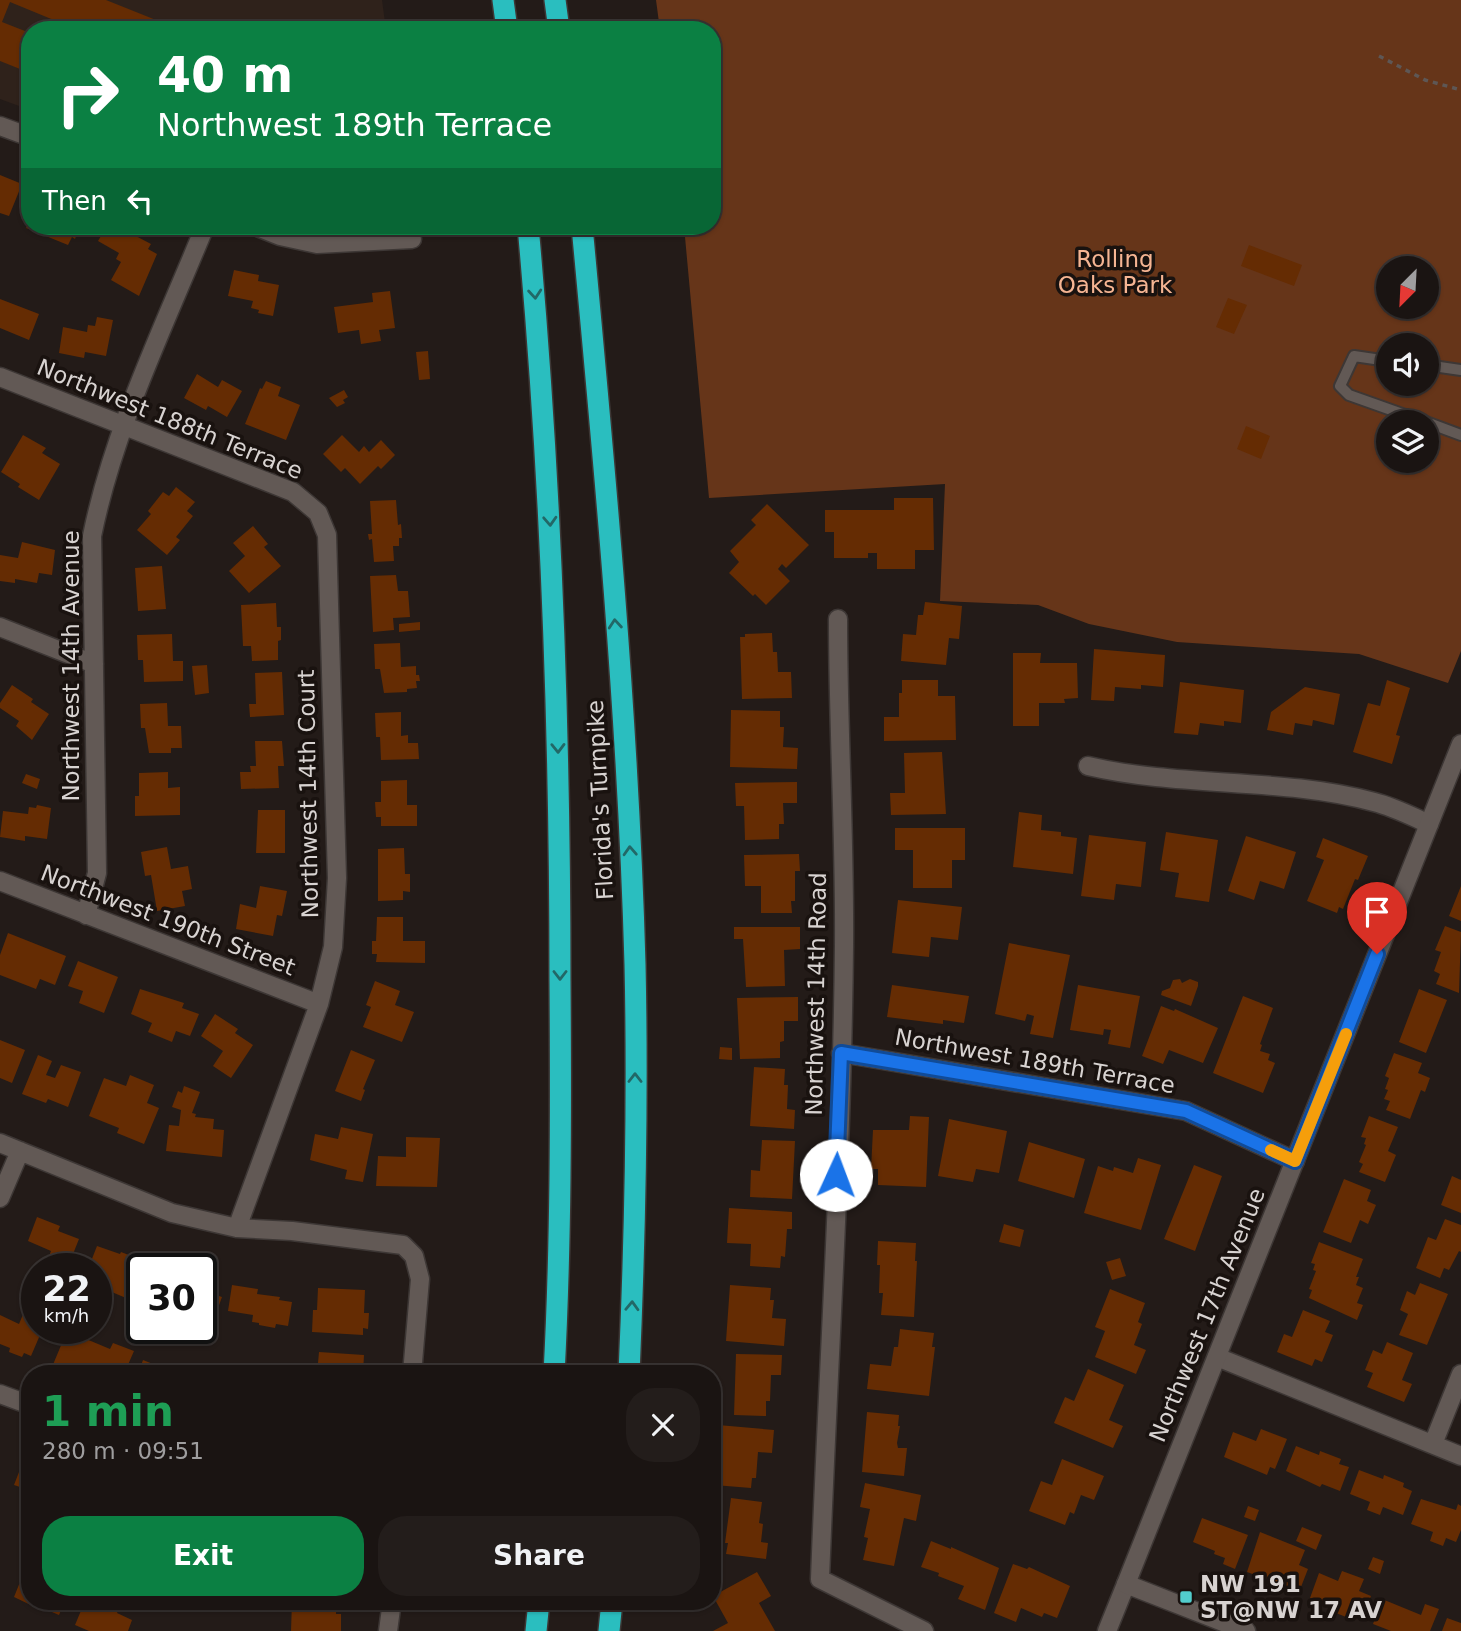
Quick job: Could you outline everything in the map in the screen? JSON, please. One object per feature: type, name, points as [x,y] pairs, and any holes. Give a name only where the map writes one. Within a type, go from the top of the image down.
[{"type":"highway","points":[[503,0],[506,21]]},
{"type":"highway","points":[[555,0],[558,21]]},
{"type":"highway","name":"Florida's Turnpike","points":[[529,235],[545,433],[556,658],[561,1097],[559,1272],[554,1365]]},
{"type":"highway","name":"Florida's Turnpike","points":[[583,235],[620,677],[632,908],[636,1149],[629,1365]]},
{"type":"highway","points":[[536,1631],[538,1610]]},
{"type":"highway","points":[[609,1631],[611,1610]]},
{"type":"street","points":[[0,126],[21,134]]},
{"type":"street","name":"Northwest 14th Avenue","points":[[86,915],[97,873],[92,536],[101,492],[124,426],[201,235]]},
{"type":"street","points":[[277,235],[317,244],[412,239]]},
{"type":"street","name":"Northwest 188th Terrace","points":[[0,377],[293,492],[318,513]]},
{"type":"street","name":"Northwest 14th Court","points":[[237,1228],[318,1004],[332,947],[337,878],[327,535],[318,513]]},
{"type":"street","name":"Northwest 14th Road","points":[[838,619],[844,946],[820,1579],[924,1631]]},
{"type":"street","points":[[0,627],[94,664]]},
{"type":"street","name":"Northwest 17th Avenue","points":[[1107,1631],[1461,744]]},
{"type":"street","points":[[1088,766],[1122,774],[1172,780],[1320,792],[1376,803],[1429,824]]},
{"type":"street","name":"Northwest 190th Street","points":[[0,881],[318,1004]]},
{"type":"street","name":"Northwest 189th Terrace","points":[[841,1053],[1186,1111],[1295,1161]]},
{"type":"street","points":[[0,1143],[172,1213],[237,1228],[292,1231],[403,1245],[414,1256],[419,1279],[413,1365]]},
{"type":"street","points":[[0,1198],[20,1151]]},
{"type":"street","points":[[1217,1357],[1461,1456]]},
{"type":"street","points":[[1433,1444],[1461,1374]]},
{"type":"street","points":[[0,1394],[21,1402]]},
{"type":"street","points":[[1126,1584],[1246,1631]]},
{"type":"street","points":[[388,1631],[391,1610]]},
{"type":"lane","points":[[1376,359],[1354,356],[1340,386],[1349,395],[1392,410]]},
{"type":"lane","points":[[1439,367],[1461,370]]},
{"type":"lane","points":[[1439,427],[1461,435]]},
{"type":"path","points":[[1379,56],[1425,80],[1461,90]]},
{"type":"shaded area","points":[[0,0],[382,0],[385,21],[21,21],[21,107],[0,99]]},
{"type":"green space","name":"Rolling Oaks Park","points":[[656,0],[1461,0],[1461,651],[1448,683],[1359,654],[1177,642],[1089,624],[1038,605],[940,601],[945,484],[709,498],[685,235],[721,235],[721,21],[659,21]]},
{"type":"building","points":[[0,0],[106,0],[158,21],[56,21],[10,2],[2,22],[21,29],[21,69],[0,61]]},
{"type":"building","points":[[0,175],[21,184],[21,186],[9,216],[0,213]]},
{"type":"building","points":[[43,235],[77,235],[75,239],[72,237],[68,245]]},
{"type":"building","points":[[102,235],[134,235],[151,244],[148,249],[157,254],[139,296],[111,280],[121,262],[116,259],[119,253],[98,241]]},
{"type":"building","points":[[1249,245],[1302,265],[1294,286],[1241,266]]},
{"type":"building","points":[[234,270],[259,275],[258,281],[279,285],[273,316],[258,313],[259,310],[251,308],[253,301],[228,296]]},
{"type":"building","points":[[390,291],[395,328],[379,330],[381,341],[361,344],[359,330],[338,333],[334,307],[373,302],[372,293]]},
{"type":"building","points":[[1228,298],[1247,305],[1234,334],[1216,327]]},
{"type":"building","points":[[0,299],[39,314],[29,340],[0,328]]},
{"type":"building","points":[[97,317],[113,320],[106,356],[85,352],[84,358],[59,353],[63,327],[87,332],[88,325],[95,326]]},
{"type":"building","points":[[428,351],[430,379],[419,380],[416,352]]},
{"type":"building","points":[[197,374],[218,387],[222,380],[242,391],[227,417],[208,406],[206,410],[184,398]]},
{"type":"building","points":[[266,381],[281,387],[278,396],[300,405],[286,440],[245,424],[260,388],[262,389]]},
{"type":"building","points":[[344,390],[348,397],[343,400],[345,403],[337,407],[329,398]]},
{"type":"building","points":[[1246,426],[1270,436],[1261,459],[1237,449]]},
{"type":"building","points":[[23,435],[46,448],[42,453],[60,464],[39,500],[1,472]]},
{"type":"building","points":[[342,435],[359,452],[364,446],[369,452],[381,440],[395,455],[381,469],[378,466],[360,484],[345,468],[341,472],[323,454]]},
{"type":"building","points":[[176,487],[195,502],[187,511],[193,516],[176,537],[180,540],[167,555],[137,530],[151,514],[148,511],[163,492],[169,496]]},
{"type":"building","points":[[894,498],[933,498],[934,550],[915,550],[915,569],[877,569],[877,553],[868,553],[868,558],[834,558],[834,532],[825,532],[825,510],[894,510]]},
{"type":"building","points":[[396,500],[402,538],[399,538],[399,546],[393,546],[394,561],[374,562],[372,539],[369,540],[368,534],[372,534],[370,501]]},
{"type":"building","points":[[767,504],[809,545],[786,568],[782,564],[778,569],[790,581],[766,605],[729,573],[739,562],[730,551],[756,525],[751,520]]},
{"type":"building","points":[[253,526],[268,544],[264,547],[281,566],[249,593],[229,571],[245,556],[233,543]]},
{"type":"building","points":[[22,542],[55,550],[52,575],[39,573],[37,583],[15,579],[15,583],[0,581],[0,555],[18,558]]},
{"type":"building","points":[[162,566],[166,609],[138,611],[135,568]]},
{"type":"building","points":[[396,575],[398,591],[408,591],[410,617],[393,618],[394,630],[373,632],[370,576]]},
{"type":"building","points":[[925,602],[962,606],[959,639],[949,638],[946,665],[901,661],[903,634],[916,635],[918,615],[923,615]]},
{"type":"building","points":[[276,603],[277,627],[281,627],[278,660],[252,661],[251,646],[243,646],[241,605]]},
{"type":"building","points":[[420,622],[420,630],[399,632],[399,624]]},
{"type":"building","points":[[772,633],[778,672],[791,672],[792,698],[742,699],[740,637],[745,637],[745,634]]},
{"type":"building","points":[[172,634],[173,661],[183,661],[183,681],[144,682],[143,660],[138,660],[137,635]]},
{"type":"building","points":[[400,643],[401,667],[416,666],[416,675],[419,675],[420,681],[416,681],[417,688],[407,689],[407,692],[384,693],[380,669],[375,669],[374,644]]},
{"type":"building","points":[[1094,649],[1165,655],[1163,687],[1115,687],[1114,701],[1091,700]]},
{"type":"building","points":[[1013,653],[1041,653],[1040,663],[1077,663],[1078,698],[1064,699],[1065,703],[1039,703],[1039,726],[1013,726]]},
{"type":"building","points":[[207,665],[209,693],[195,695],[192,666]]},
{"type":"building","points":[[282,672],[284,715],[250,717],[249,704],[256,704],[255,673]]},
{"type":"building","points":[[902,680],[938,680],[938,696],[955,696],[956,740],[884,741],[884,717],[899,717]]},
{"type":"building","points":[[1387,680],[1410,688],[1396,735],[1400,736],[1392,764],[1353,752],[1368,703],[1380,706]]},
{"type":"building","points":[[1180,682],[1244,690],[1241,723],[1224,721],[1224,726],[1200,723],[1198,735],[1174,733]]},
{"type":"building","points":[[12,685],[49,714],[32,740],[16,726],[19,721],[0,708],[0,703]]},
{"type":"building","points":[[1305,687],[1340,694],[1334,725],[1313,720],[1312,726],[1295,723],[1293,735],[1267,730],[1271,712]]},
{"type":"building","points":[[167,703],[168,726],[181,726],[182,748],[171,748],[171,753],[149,753],[145,728],[141,728],[140,704]]},
{"type":"building","points":[[731,710],[780,711],[780,727],[784,727],[783,747],[798,748],[797,769],[730,767]]},
{"type":"building","points":[[401,712],[401,736],[408,735],[408,743],[418,743],[419,759],[381,760],[375,713]]},
{"type":"building","points":[[255,741],[282,741],[284,766],[278,766],[279,788],[241,789],[240,772],[251,772],[250,766],[256,766]]},
{"type":"building","points":[[942,752],[946,814],[891,815],[890,793],[905,793],[904,753]]},
{"type":"building","points":[[168,772],[168,788],[180,787],[180,815],[135,816],[135,796],[139,796],[139,773]]},
{"type":"building","points":[[26,774],[40,779],[37,789],[22,783]]},
{"type":"building","points":[[407,780],[407,805],[417,805],[417,826],[381,826],[381,817],[376,817],[375,802],[381,802],[381,781]]},
{"type":"building","points":[[797,782],[797,803],[783,803],[784,824],[779,824],[779,839],[745,840],[744,806],[736,806],[735,783]]},
{"type":"building","points":[[37,805],[51,808],[47,839],[25,836],[25,841],[0,837],[3,811],[28,814],[29,807],[36,808]]},
{"type":"building","points":[[258,810],[285,810],[285,853],[256,853]]},
{"type":"building","points":[[1019,812],[1042,815],[1041,830],[1061,832],[1061,836],[1077,838],[1073,874],[1013,867]]},
{"type":"building","points":[[895,828],[965,828],[965,860],[952,860],[952,888],[913,888],[913,850],[895,850]]},
{"type":"building","points":[[1166,832],[1218,840],[1209,902],[1175,897],[1179,873],[1160,870]]},
{"type":"building","points":[[1089,835],[1146,842],[1141,887],[1116,884],[1114,900],[1081,896]]},
{"type":"building","points":[[1246,836],[1296,852],[1284,889],[1260,881],[1254,900],[1228,891]]},
{"type":"building","points":[[1323,838],[1368,856],[1343,909],[1339,907],[1337,913],[1307,901],[1324,860],[1316,857]]},
{"type":"building","points":[[167,847],[171,869],[188,866],[192,889],[182,891],[185,906],[157,911],[151,875],[145,876],[141,852]]},
{"type":"building","points":[[404,848],[405,874],[410,874],[410,892],[403,891],[403,900],[378,901],[378,849]]},
{"type":"building","points":[[799,854],[800,871],[795,871],[795,901],[791,901],[792,913],[761,913],[761,886],[745,886],[744,855]]},
{"type":"building","points":[[260,886],[287,891],[282,916],[277,915],[273,936],[236,929],[240,904],[256,908]]},
{"type":"building","points":[[1461,886],[1461,921],[1449,916]]},
{"type":"building","points":[[898,900],[962,907],[958,940],[931,937],[929,957],[892,953]]},
{"type":"building","points":[[377,917],[403,917],[403,941],[425,941],[425,963],[376,962],[377,954],[372,954],[372,941],[376,941]]},
{"type":"building","points":[[1445,926],[1461,932],[1459,993],[1436,984],[1440,974],[1434,971],[1441,952],[1435,950]]},
{"type":"building","points":[[734,927],[800,927],[800,949],[784,950],[785,986],[746,987],[743,939],[734,939]]},
{"type":"building","points":[[8,933],[66,956],[55,985],[40,979],[36,989],[0,975],[0,955]]},
{"type":"building","points":[[1009,943],[1070,955],[1053,1038],[1030,1034],[1034,1016],[1027,1014],[1025,1021],[995,1014]]},
{"type":"building","points":[[78,961],[118,977],[104,1013],[79,1003],[83,991],[68,986]]},
{"type":"building","points":[[1180,979],[1182,983],[1190,979],[1198,982],[1191,1006],[1161,995],[1162,991],[1170,988],[1173,980]]},
{"type":"building","points":[[375,981],[400,991],[395,1005],[414,1012],[402,1042],[363,1027],[371,1007],[366,1005]]},
{"type":"building","points":[[892,985],[969,996],[964,1023],[943,1020],[943,1024],[887,1017]]},
{"type":"building","points":[[1078,985],[1140,996],[1130,1048],[1108,1044],[1111,1030],[1104,1029],[1103,1035],[1070,1030]]},
{"type":"building","points":[[140,989],[184,1003],[182,1008],[199,1014],[190,1036],[176,1031],[172,1042],[148,1032],[152,1023],[131,1014]]},
{"type":"building","points":[[1419,989],[1447,1000],[1426,1053],[1399,1042]]},
{"type":"building","points":[[1243,996],[1273,1008],[1260,1044],[1260,1051],[1270,1054],[1268,1060],[1275,1063],[1263,1093],[1213,1073]]},
{"type":"building","points":[[798,997],[798,1021],[784,1021],[784,1041],[780,1042],[780,1058],[740,1059],[737,998]]},
{"type":"building","points":[[1161,1006],[1174,1011],[1175,1009],[1218,1028],[1203,1063],[1169,1050],[1163,1064],[1142,1056]]},
{"type":"building","points":[[215,1014],[238,1029],[235,1033],[253,1045],[231,1078],[213,1066],[223,1051],[201,1036]]},
{"type":"building","points":[[0,1040],[25,1050],[12,1083],[0,1078]]},
{"type":"building","points":[[720,1047],[732,1048],[732,1060],[719,1059]]},
{"type":"building","points":[[351,1050],[375,1060],[361,1101],[335,1091]]},
{"type":"building","points":[[1394,1053],[1422,1063],[1418,1073],[1430,1078],[1425,1092],[1421,1090],[1410,1119],[1386,1110],[1390,1101],[1384,1099],[1389,1078],[1385,1076]]},
{"type":"building","points":[[38,1055],[52,1061],[46,1075],[55,1078],[61,1065],[81,1072],[68,1107],[48,1099],[46,1103],[22,1094]]},
{"type":"building","points":[[754,1067],[785,1069],[784,1085],[788,1085],[787,1109],[795,1110],[794,1129],[750,1126]]},
{"type":"building","points":[[130,1075],[154,1085],[147,1103],[159,1108],[144,1144],[117,1133],[119,1128],[89,1116],[104,1078],[126,1086]]},
{"type":"building","points":[[184,1086],[200,1092],[192,1113],[196,1114],[195,1117],[214,1119],[213,1129],[224,1130],[222,1157],[166,1151],[169,1125],[179,1126],[181,1110],[172,1107],[178,1091],[182,1093]]},
{"type":"building","points":[[910,1116],[929,1117],[926,1187],[878,1185],[878,1169],[871,1169],[873,1130],[909,1130]]},
{"type":"building","points":[[1369,1116],[1398,1127],[1388,1151],[1396,1155],[1385,1182],[1359,1172],[1363,1164],[1359,1162],[1366,1145],[1366,1138],[1361,1137]]},
{"type":"building","points":[[949,1119],[1007,1131],[999,1173],[976,1169],[973,1182],[938,1176]]},
{"type":"building","points":[[341,1127],[373,1134],[363,1182],[345,1179],[347,1170],[310,1160],[315,1134],[338,1139]]},
{"type":"building","points":[[406,1137],[440,1138],[437,1187],[376,1186],[378,1156],[406,1157]]},
{"type":"building","points":[[762,1140],[795,1141],[792,1199],[750,1197],[751,1170],[760,1171]]},
{"type":"building","points":[[1029,1142],[1085,1159],[1074,1198],[1018,1181]]},
{"type":"building","points":[[1138,1158],[1161,1165],[1141,1230],[1084,1213],[1098,1166],[1113,1171],[1114,1167],[1133,1173]]},
{"type":"building","points":[[1194,1165],[1222,1176],[1195,1251],[1164,1239]]},
{"type":"building","points":[[1452,1176],[1461,1180],[1461,1213],[1441,1205]]},
{"type":"building","points":[[1344,1179],[1371,1190],[1367,1201],[1376,1205],[1368,1224],[1360,1220],[1351,1243],[1323,1232]]},
{"type":"building","points":[[729,1208],[792,1212],[792,1229],[787,1229],[785,1257],[781,1256],[780,1268],[750,1266],[751,1244],[727,1243]]},
{"type":"building","points":[[37,1217],[60,1226],[58,1231],[79,1239],[73,1253],[50,1253],[51,1251],[28,1241]]},
{"type":"building","points":[[1445,1219],[1461,1225],[1461,1252],[1459,1251],[1449,1270],[1444,1268],[1440,1278],[1416,1268],[1428,1237],[1436,1240]]},
{"type":"building","points":[[1004,1224],[1024,1230],[1020,1247],[999,1242]]},
{"type":"building","points":[[878,1241],[916,1243],[914,1317],[881,1315],[883,1293],[879,1293]]},
{"type":"building","points":[[1319,1242],[1363,1259],[1356,1277],[1359,1277],[1356,1285],[1363,1288],[1357,1303],[1363,1305],[1357,1320],[1309,1298],[1312,1290],[1309,1289],[1316,1271],[1313,1270],[1315,1264],[1311,1263]]},
{"type":"building","points":[[97,1246],[126,1254],[126,1298],[112,1292],[112,1253],[94,1253]]},
{"type":"building","points":[[1120,1258],[1126,1276],[1112,1280],[1106,1262]]},
{"type":"building","points":[[1420,1283],[1448,1294],[1427,1345],[1399,1335],[1408,1314],[1400,1310],[1407,1291],[1415,1295]]},
{"type":"building","points":[[232,1285],[258,1289],[257,1294],[280,1297],[279,1300],[292,1302],[288,1326],[276,1324],[275,1328],[259,1325],[252,1322],[253,1315],[228,1311]]},
{"type":"building","points":[[730,1285],[771,1288],[770,1300],[774,1300],[772,1318],[786,1319],[784,1346],[726,1341]]},
{"type":"building","points":[[318,1288],[365,1290],[364,1313],[369,1313],[368,1329],[363,1328],[363,1335],[312,1332]]},
{"type":"building","points":[[1110,1289],[1145,1303],[1138,1322],[1142,1324],[1134,1345],[1146,1350],[1136,1374],[1095,1357],[1105,1331],[1095,1327]]},
{"type":"building","points":[[217,1295],[222,1297],[217,1311]]},
{"type":"building","points":[[1303,1310],[1330,1321],[1325,1332],[1333,1335],[1322,1362],[1315,1359],[1312,1366],[1277,1352],[1284,1334],[1292,1337]]},
{"type":"building","points":[[0,1315],[19,1324],[21,1319],[21,1344],[36,1344],[31,1356],[24,1353],[22,1357],[9,1352],[10,1348],[0,1344]]},
{"type":"building","points":[[900,1329],[934,1333],[932,1347],[935,1347],[929,1396],[867,1389],[870,1364],[891,1366],[894,1347],[898,1347]]},
{"type":"building","points":[[1387,1342],[1413,1353],[1402,1380],[1412,1384],[1404,1402],[1367,1387],[1373,1373],[1365,1370],[1373,1350],[1382,1354]]},
{"type":"building","points":[[113,1343],[134,1351],[128,1365],[53,1365],[62,1344],[98,1344],[110,1349]]},
{"type":"building","points":[[319,1352],[364,1355],[363,1365],[318,1365]]},
{"type":"building","points":[[736,1354],[782,1355],[781,1375],[771,1375],[770,1401],[766,1401],[766,1416],[734,1415]]},
{"type":"building","points":[[143,1360],[156,1365],[141,1365]]},
{"type":"building","points":[[1088,1369],[1124,1385],[1109,1420],[1123,1426],[1113,1448],[1054,1423],[1065,1397],[1074,1401]]},
{"type":"building","points":[[867,1412],[899,1415],[898,1448],[907,1448],[904,1476],[862,1472]]},
{"type":"building","points":[[721,1425],[774,1430],[772,1453],[758,1452],[756,1478],[752,1478],[751,1488],[721,1486]]},
{"type":"building","points":[[1261,1429],[1287,1439],[1275,1469],[1270,1467],[1267,1475],[1224,1457],[1233,1432],[1256,1441]]},
{"type":"building","points":[[1296,1446],[1319,1455],[1320,1451],[1341,1459],[1339,1464],[1349,1467],[1340,1491],[1322,1484],[1320,1487],[1286,1471]]},
{"type":"building","points":[[1062,1459],[1104,1476],[1094,1500],[1081,1495],[1074,1514],[1070,1512],[1065,1525],[1029,1511],[1041,1481],[1052,1485]]},
{"type":"building","points":[[21,1467],[21,1487],[14,1485]]},
{"type":"building","points":[[1359,1470],[1383,1479],[1384,1475],[1404,1483],[1403,1487],[1412,1491],[1403,1515],[1383,1507],[1380,1515],[1367,1510],[1370,1502],[1350,1494]]},
{"type":"building","points":[[865,1483],[921,1495],[916,1521],[904,1518],[894,1566],[863,1560],[868,1538],[864,1537],[870,1509],[860,1507]]},
{"type":"building","points":[[731,1498],[762,1502],[759,1523],[763,1524],[761,1542],[768,1543],[766,1559],[726,1554]]},
{"type":"building","points":[[1421,1499],[1456,1510],[1458,1504],[1461,1506],[1461,1530],[1456,1542],[1446,1538],[1443,1546],[1430,1541],[1433,1532],[1411,1524]]},
{"type":"building","points":[[1248,1506],[1259,1510],[1255,1521],[1244,1517]]},
{"type":"building","points":[[1202,1518],[1248,1535],[1235,1569],[1223,1564],[1225,1558],[1214,1554],[1215,1551],[1193,1542]]},
{"type":"building","points":[[1302,1527],[1322,1535],[1316,1550],[1296,1541]]},
{"type":"building","points":[[1260,1532],[1305,1550],[1299,1565],[1308,1569],[1299,1592],[1290,1588],[1288,1592],[1268,1584],[1269,1580],[1247,1572]]},
{"type":"building","points":[[931,1541],[999,1568],[985,1610],[958,1599],[964,1586],[921,1567]]},
{"type":"building","points":[[1373,1557],[1384,1561],[1380,1574],[1368,1569]]},
{"type":"building","points":[[1013,1564],[1027,1569],[1029,1567],[1070,1586],[1057,1618],[1044,1613],[1042,1617],[1021,1608],[1016,1622],[994,1613]]},
{"type":"building","points":[[1342,1571],[1364,1579],[1359,1591],[1371,1596],[1362,1618],[1353,1614],[1351,1619],[1310,1598],[1319,1573],[1338,1581]]},
{"type":"building","points":[[757,1572],[771,1596],[759,1603],[775,1631],[713,1631],[728,1623],[721,1610],[721,1592]]},
{"type":"building","points":[[21,1580],[21,1600],[14,1597]]},
{"type":"building","points":[[1382,1599],[1421,1615],[1425,1604],[1439,1609],[1430,1631],[1391,1631],[1373,1624]]},
{"type":"building","points":[[47,1610],[61,1610],[59,1615]]},
{"type":"building","points":[[81,1610],[118,1610],[117,1613],[132,1620],[128,1631],[89,1631],[75,1625]]},
{"type":"building","points":[[292,1610],[336,1610],[336,1614],[341,1614],[341,1631],[291,1631]]},
{"type":"building","points":[[1447,1618],[1461,1623],[1461,1631],[1442,1631]]},
{"type":"slow traffic","points":[[1271,1150],[1295,1161],[1346,1034]]},
{"type":"place","name":"NW 191 ST@NW 17 AV","points":[[1186,1597]]},
{"type":"route","points":[[836,1175],[841,1053],[1186,1111],[1295,1161],[1377,954]]}]
